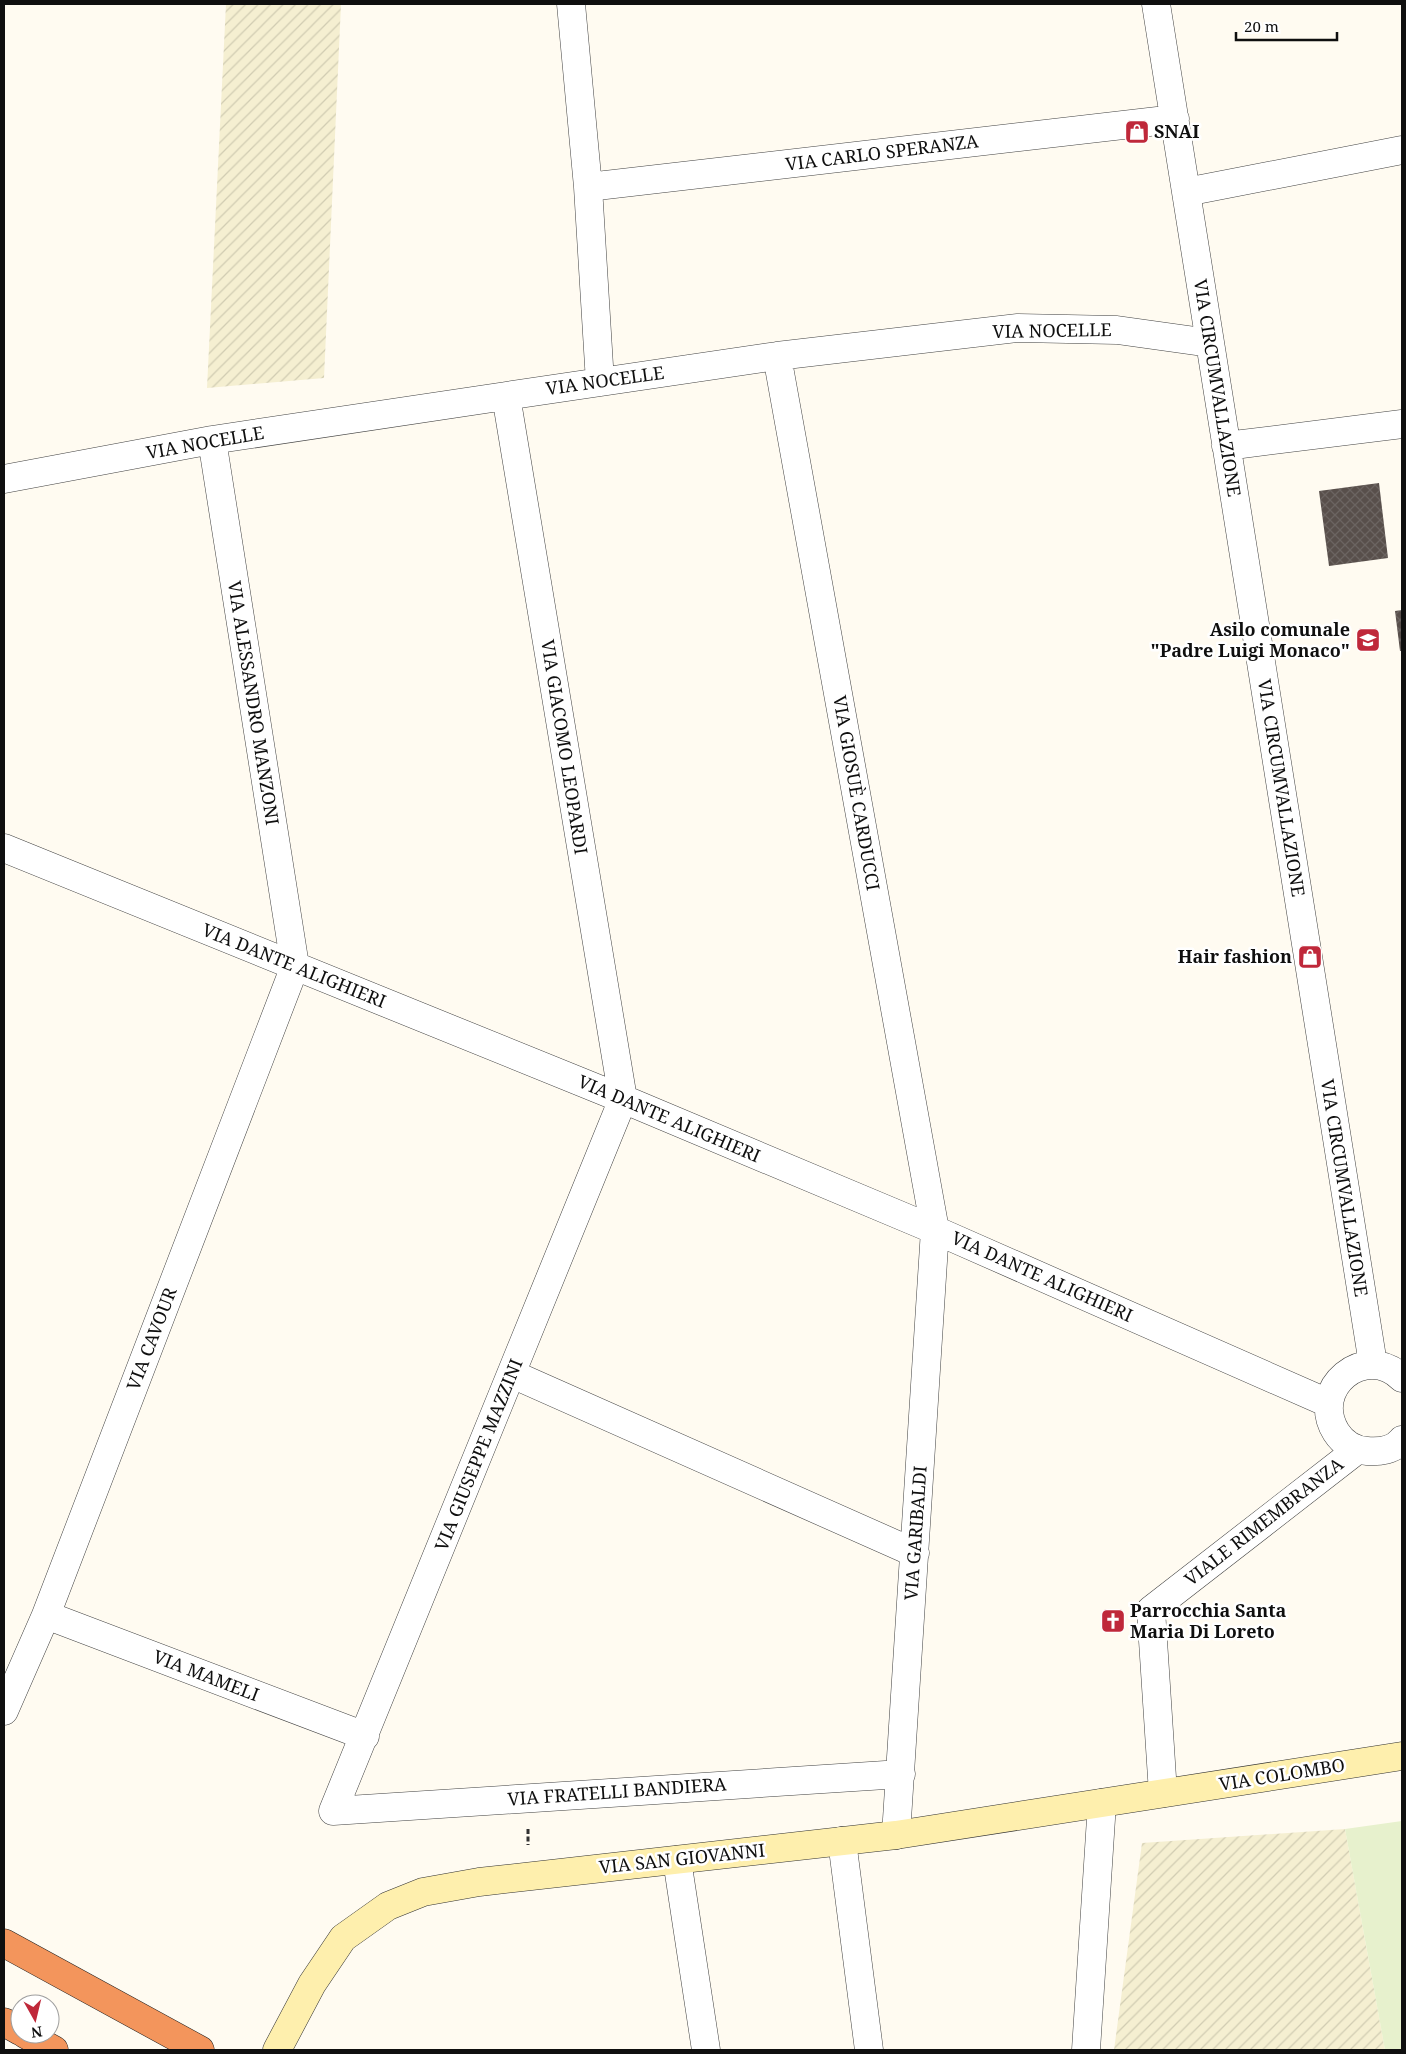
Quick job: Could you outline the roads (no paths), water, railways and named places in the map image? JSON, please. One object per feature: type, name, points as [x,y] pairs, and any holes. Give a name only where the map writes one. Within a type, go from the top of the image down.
[{"type":"highway","points":[[4,1943],[200,2050]]},
{"type":"street","points":[[571,4],[588,187],[600,382]]},
{"type":"street","name":"VIA CIRCUMVALLAZIONE","points":[[1156,4],[1373,1364]]},
{"type":"street","name":"VIA CARLO SPERANZA","points":[[588,187],[1175,119]]},
{"type":"street","points":[[1186,192],[1402,150]]},
{"type":"street","name":"VIA NOCELLE","points":[[4,479],[212,440],[600,382],[777,356],[1018,328],[1117,330],[1210,343]]},
{"type":"street","name":"VIA GIOSUÈ CARDUCCI","points":[[777,356],[935,1230]]},
{"type":"street","name":"VIA GIACOMO LEOPARDI","points":[[506,396],[623,1099]]},
{"type":"street","points":[[1226,446],[1402,424]]},
{"type":"street","name":"VIA ALESSANDRO MANZONI","points":[[212,440],[295,966]]},
{"type":"street","name":"VIA DANTE ALIGHIERI","points":[[4,848],[623,1099],[935,1230],[1328,1403]]},
{"type":"street","name":"VIA CAVOUR","points":[[4,1711],[46,1615],[295,966]]},
{"type":"street","name":"VIA GIUSEPPE MAZZINI","points":[[333,1811],[623,1099]]},
{"type":"street","name":"VIA GARIBALDI","points":[[896,1835],[935,1230]]},
{"type":"street","points":[[1402,1378],[1394,1370],[1373,1364],[1352,1369],[1336,1383],[1328,1403],[1330,1422],[1340,1439],[1357,1450],[1378,1452],[1399,1444],[1402,1440]]},
{"type":"street","points":[[512,1374],[915,1553]]},
{"type":"street","name":"VIALE RIMEMBRANZA","points":[[1163,1793],[1151,1610],[1357,1450]]},
{"type":"street","name":"VIA MAMELI","points":[[46,1615],[365,1736]]},
{"type":"street","name":"VIA COLOMBO","points":[[1163,1793],[1402,1756]]},
{"type":"street","name":"VIA FRATELLI BANDIERA","points":[[333,1811],[901,1774]]},
{"type":"street","name":"VIA SAN GIOVANNI","points":[[277,2050],[312,1984],[342,1938],[388,1906],[423,1892],[480,1882],[896,1835],[1163,1793]]},
{"type":"street","points":[[1086,2050],[1102,1803]]},
{"type":"street","points":[[842,1841],[869,2050]]},
{"type":"street","points":[[677,1860],[706,2050]]},
{"type":"place","name":"SNAI","points":[[1137,132]]},
{"type":"place","name":"Asilo comunale \"Padre Luigi Monaco\"","points":[[1368,640]]},
{"type":"place","name":"Hair fashion","points":[[1310,957]]},
{"type":"place","name":"Parrocchia Santa Maria Di Loreto","points":[[1113,1621]]}]
